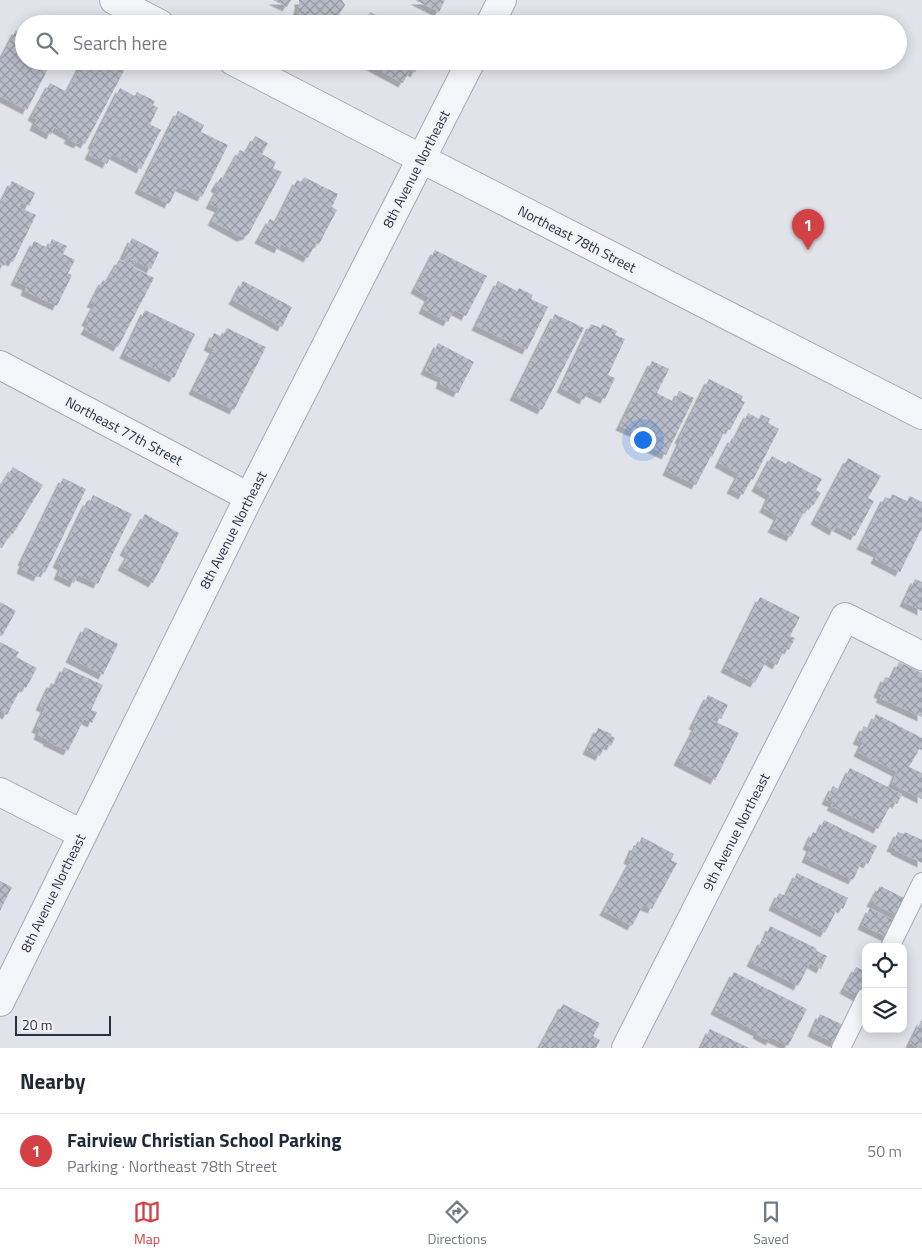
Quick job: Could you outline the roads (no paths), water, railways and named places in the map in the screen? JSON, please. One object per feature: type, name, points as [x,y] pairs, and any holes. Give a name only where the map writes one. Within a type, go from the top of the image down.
[{"type":"street","points":[[114,0],[143,15]]},
{"type":"street","points":[[494,15],[502,0]]},
{"type":"street","name":"Northeast 78th Street","points":[[250,70],[922,415]]},
{"type":"street","name":"8th Avenue Northeast","points":[[0,1002],[249,497],[466,70]]},
{"type":"street","name":"Northeast 77th Street","points":[[0,364],[249,497]]},
{"type":"street","name":"9th Avenue Northeast","points":[[626,1048],[845,617],[922,656]]},
{"type":"street","points":[[0,792],[82,834]]},
{"type":"lane","points":[[892,943],[922,882]]},
{"type":"lane","points":[[841,1048],[862,1006]]},
{"type":"place","name":"Fairview Christian School Parking","points":[[808,250]]}]
